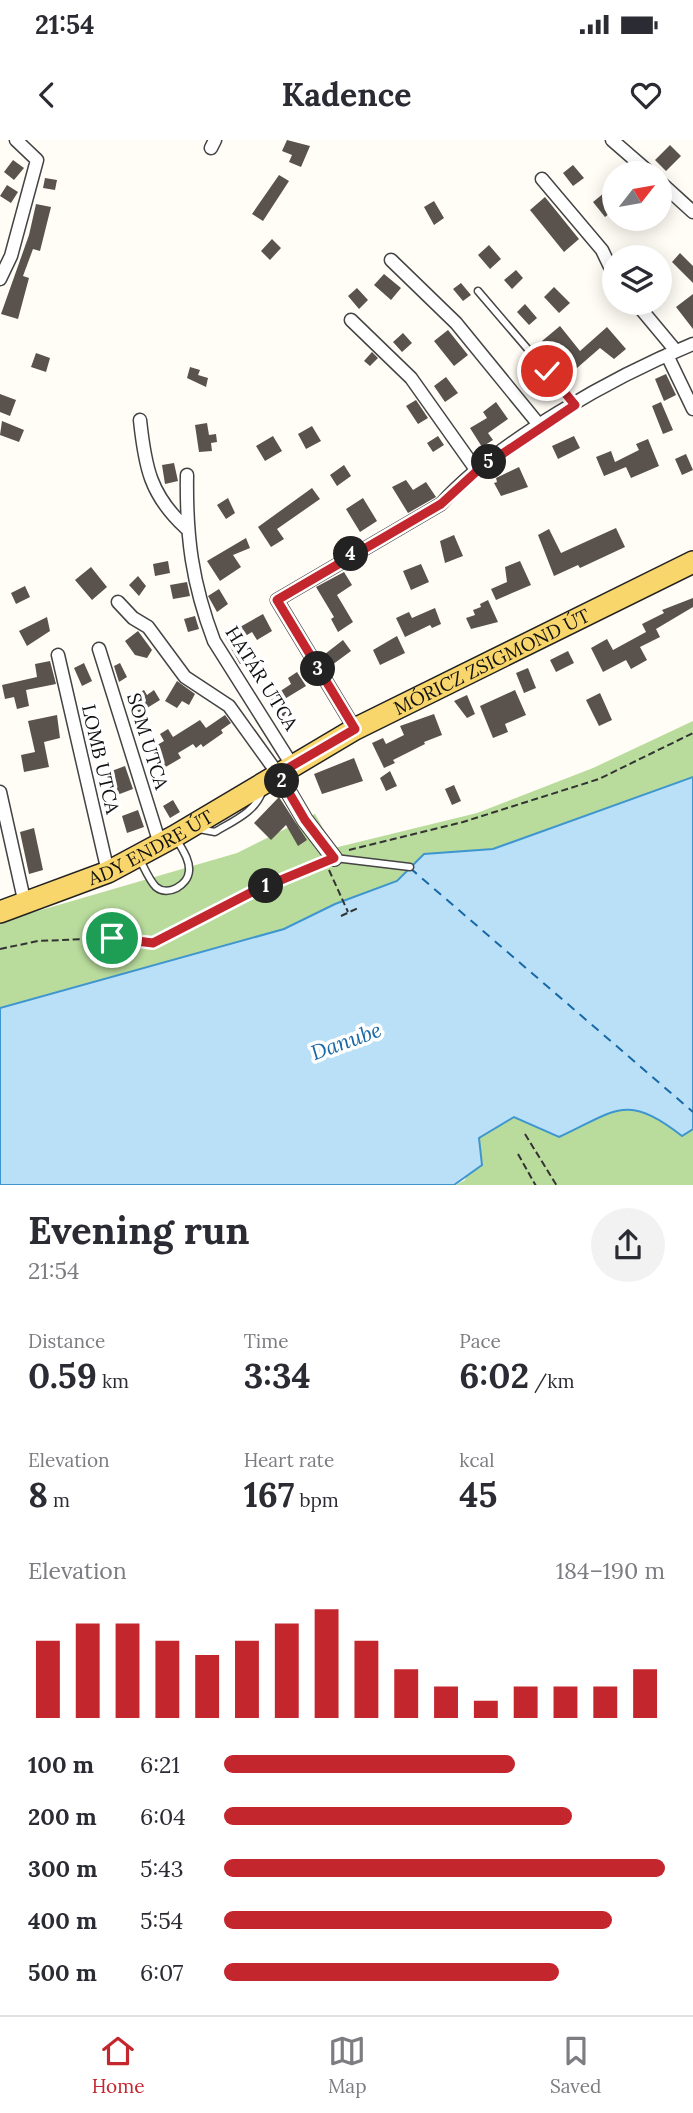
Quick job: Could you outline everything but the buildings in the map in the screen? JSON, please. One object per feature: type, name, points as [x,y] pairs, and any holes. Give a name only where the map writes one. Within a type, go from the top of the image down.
[{"type":"main road","name":"MÓRICZ ZSIGMOND ÚT","points":[[278,774],[355,729],[693,562]]},
{"type":"main road","name":"ADY ENDRE ÚT","points":[[0,912],[108,872],[175,836],[278,774]]},
{"type":"street","points":[[0,279],[11,256],[37,160],[16,140]]},
{"type":"street","points":[[612,140],[636,161]]},
{"type":"street","points":[[542,179],[602,250]]},
{"type":"street","points":[[672,193],[693,212]]},
{"type":"street","points":[[391,260],[456,323],[540,426]]},
{"type":"street","points":[[644,315],[671,353],[693,409]]},
{"type":"street","points":[[351,320],[411,378],[477,471]]},
{"type":"street","points":[[355,729],[277,600],[441,504],[477,471],[540,426],[621,376],[693,344]]},
{"type":"street","points":[[140,420],[155,492],[170,513],[186,528]]},
{"type":"street","name":"HATÁR UTCA","points":[[187,475],[186,528],[194,579],[214,641],[278,774]]},
{"type":"street","points":[[118,602],[133,618],[149,626],[185,677],[229,706],[278,774],[330,860]]},
{"type":"street","name":"SOM UTCA","points":[[99,649],[175,836]]},
{"type":"street","name":"LOMB UTCA","points":[[58,655],[108,872]]},
{"type":"street","points":[[0,792],[25,904]]},
{"type":"lane","points":[[478,291],[575,405]]},
{"type":"lane","points":[[139,856],[156,886],[164,891],[175,889],[186,881],[189,873],[188,862],[175,836]]},
{"type":"lane","points":[[330,860],[410,867]]},
{"type":"path","points":[[0,949],[38,942],[112,938],[153,943],[252,892],[330,860],[342,851],[494,814],[599,779],[693,733]]},
{"type":"path","points":[[330,860],[348,912]]},
{"type":"path","points":[[341,916],[358,908]]},
{"type":"path","points":[[525,1133],[557,1185]]},
{"type":"path","points":[[518,1154],[536,1185]]},
{"type":"green space","points":[[693,721],[693,777],[493,849],[424,854],[397,881],[335,904],[284,929],[0,1008],[0,922],[237,853],[315,814],[334,848],[477,813],[593,768]]},
{"type":"green space","points":[[627,1108],[658,1118],[681,1135],[693,1129],[693,1185],[456,1185],[465,1180],[479,1138],[514,1117],[559,1137],[600,1116]]},
{"type":"water","name":"Danube","points":[[693,777],[693,1129],[682,1136],[663,1122],[633,1110],[608,1114],[559,1137],[514,1117],[479,1138],[482,1165],[454,1185],[0,1185],[0,1008],[284,929],[335,904],[397,881],[424,854],[493,849]]},
{"type":"ferry route","points":[[410,868],[693,1112]]},
{"type":"route","points":[[112,938],[153,943],[252,892],[334,858],[326,852],[278,774],[355,729],[277,600],[441,504],[458,485],[540,426],[575,405],[547,371]]}]
